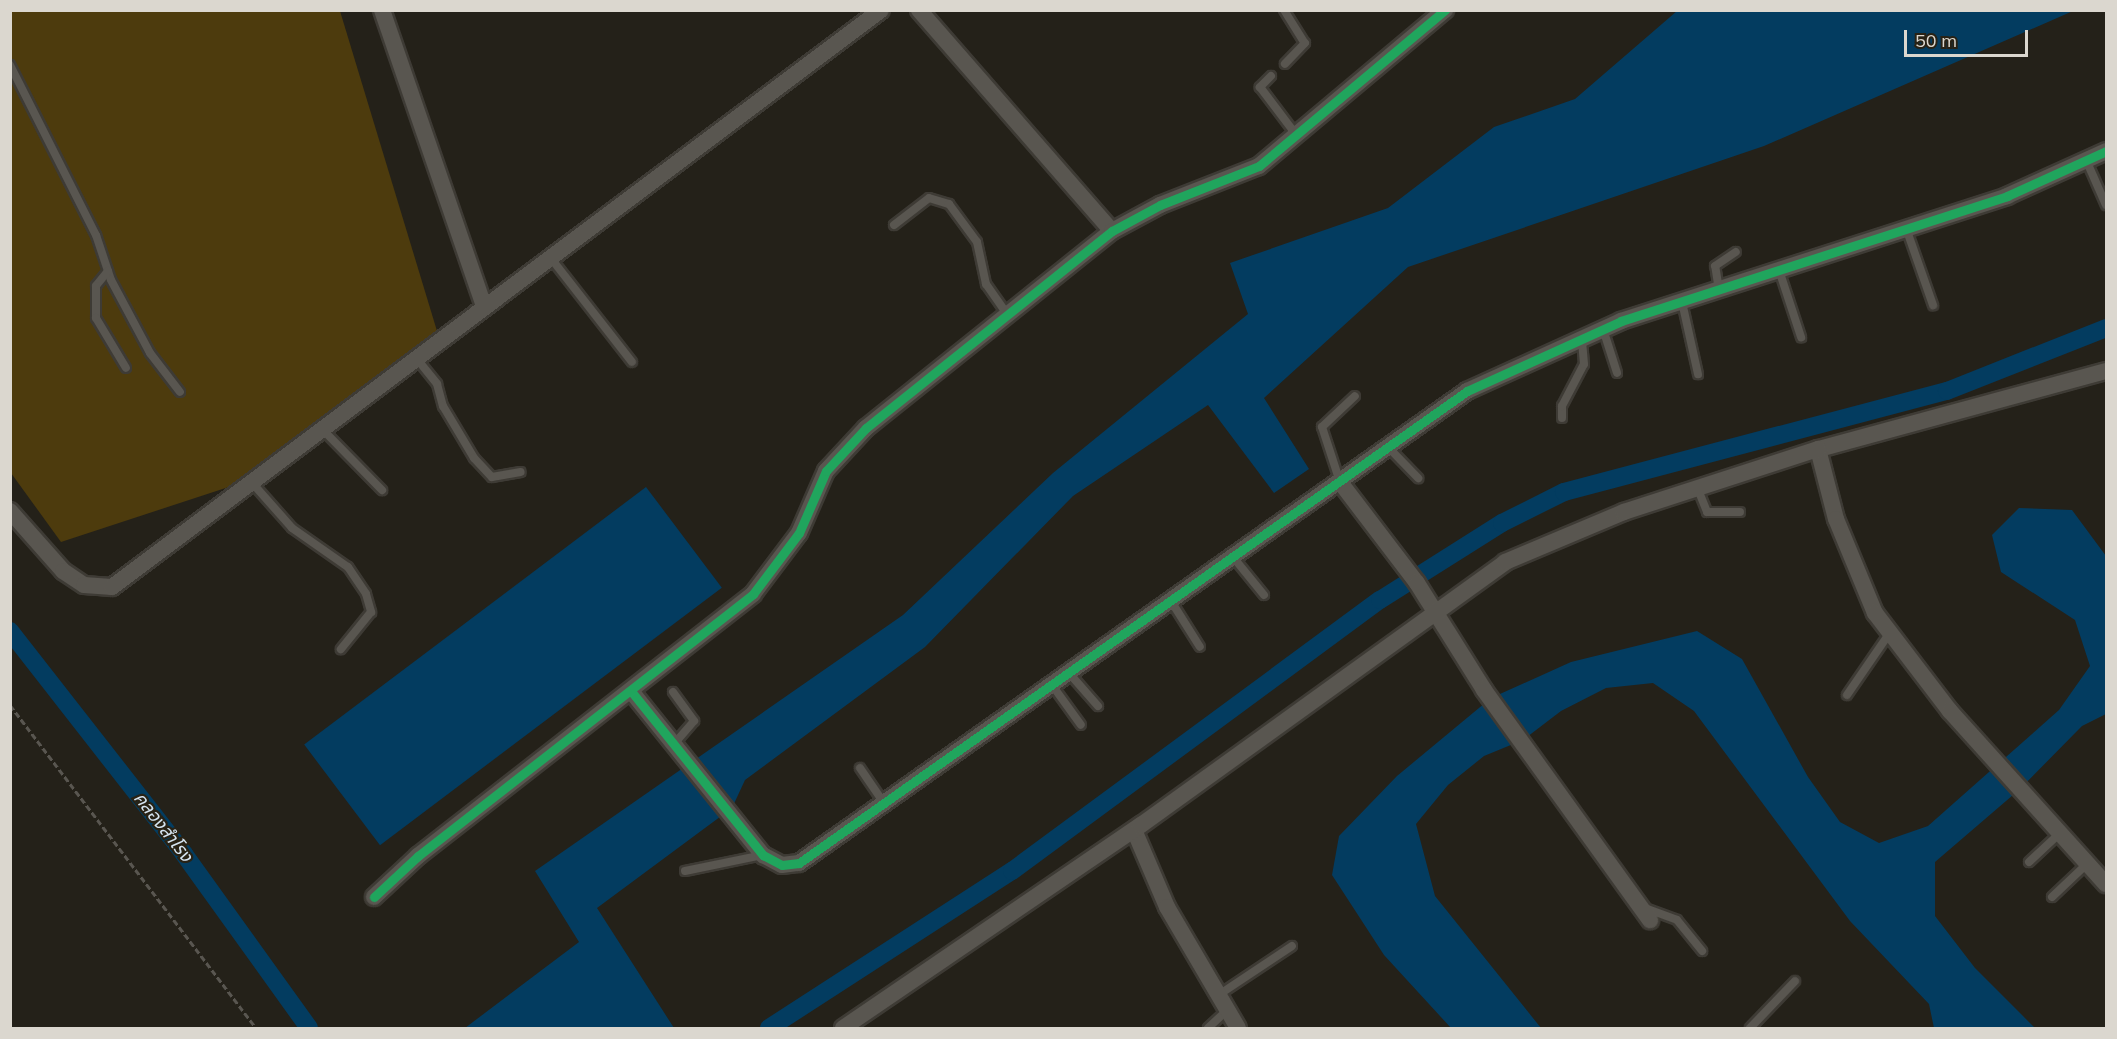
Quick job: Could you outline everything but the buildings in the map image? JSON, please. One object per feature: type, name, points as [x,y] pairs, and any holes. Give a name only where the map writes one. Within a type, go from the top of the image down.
[{"type":"street","points":[[382,10],[484,307]]},
{"type":"street","points":[[10,511],[63,571],[84,585],[112,587],[254,484],[550,257],[881,10]]},
{"type":"street","points":[[919,10],[1112,231]]},
{"type":"street","points":[[374,897],[418,856],[753,594],[778,568],[826,471],[866,428],[1112,231],[1160,205],[1259,166],[1298,137],[1445,10]]},
{"type":"street","points":[[631,691],[763,855],[782,865],[799,863],[1467,391],[1603,329],[1906,227],[2007,196],[2087,162],[2106,151]]},
{"type":"street","points":[[843,1029],[1134,830],[1434,609],[1557,536],[1697,487],[1818,449],[2106,371]]},
{"type":"street","points":[[1818,449],[1864,594],[1889,634],[2020,789],[2106,884]]},
{"type":"street","points":[[1340,482],[1417,583],[1484,690],[1646,914]]},
{"type":"street","points":[[1134,830],[1167,907],[1225,1012],[1238,1029]]},
{"type":"lane","points":[[1284,10],[1305,44],[1285,64]]},
{"type":"lane","points":[[10,65],[108,271],[150,353],[180,392]]},
{"type":"lane","points":[[1271,76],[1260,87],[1298,137]]},
{"type":"lane","points":[[2087,162],[2106,205]]},
{"type":"lane","points":[[894,225],[929,198],[949,204],[977,242],[986,284],[1008,315]]},
{"type":"lane","points":[[1906,227],[1933,305]]},
{"type":"lane","points":[[1719,290],[1715,266],[1736,252]]},
{"type":"lane","points":[[550,257],[632,362]]},
{"type":"lane","points":[[1779,270],[1801,337]]},
{"type":"lane","points":[[108,271],[96,286],[96,318],[126,368]]},
{"type":"lane","points":[[1682,302],[1698,374]]},
{"type":"lane","points":[[1603,329],[1617,373]]},
{"type":"lane","points":[[1562,418],[1562,406],[1584,364],[1582,339]]},
{"type":"lane","points":[[417,359],[437,384],[443,405],[474,458],[492,477],[521,471]]},
{"type":"lane","points":[[1340,482],[1322,427],[1355,396]]},
{"type":"lane","points":[[324,431],[382,490]]},
{"type":"lane","points":[[1387,446],[1418,478]]},
{"type":"lane","points":[[254,484],[292,528],[348,567],[366,594],[371,612],[341,649]]},
{"type":"lane","points":[[1697,487],[1707,512],[1740,513]]},
{"type":"lane","points":[[1233,557],[1264,595]]},
{"type":"lane","points":[[1171,601],[1200,647]]},
{"type":"lane","points":[[1847,695],[1889,634]]},
{"type":"lane","points":[[1070,673],[1098,706]]},
{"type":"lane","points":[[1052,685],[1081,725]]},
{"type":"lane","points":[[673,692],[694,721],[673,745]]},
{"type":"lane","points":[[860,768],[884,803]]},
{"type":"lane","points":[[2029,862],[2060,833]]},
{"type":"lane","points":[[685,871],[763,855]]},
{"type":"lane","points":[[2052,897],[2088,863]]},
{"type":"lane","points":[[1646,914],[1677,921],[1702,951]]},
{"type":"lane","points":[[1216,996],[1292,946]]},
{"type":"lane","points":[[1750,1029],[1795,981]]},
{"type":"lane","points":[[1208,1029],[1225,1012]]},
{"type":"path","points":[[10,705],[256,1029]]},
{"type":"shaded area","points":[[10,11],[340,11],[437,331],[253,479],[61,542],[11,473]]},
{"type":"water","points":[[1677,11],[2073,11],[1764,146],[1408,267],[1264,398],[1309,469],[1274,493],[1208,405],[1073,496],[925,647],[745,780],[732,808],[597,908],[674,1028],[465,1028],[579,942],[535,871],[903,615],[1053,473],[1248,314],[1230,263],[1388,208],[1494,127],[1575,99]]},
{"type":"water","points":[[646,487],[722,588],[380,845],[304,745]]},
{"type":"water","points":[[2019,508],[2072,510],[2106,556],[2106,714],[2082,726],[2020,789],[1935,862],[1935,916],[1975,968],[2035,1028],[1934,1028],[1929,1004],[1850,921],[1694,711],[1653,683],[1606,688],[1561,711],[1523,740],[1484,756],[1448,785],[1416,824],[1435,896],[1541,1028],[1451,1028],[1384,955],[1332,875],[1339,836],[1397,776],[1491,698],[1571,662],[1697,631],[1742,659],[1808,777],[1840,822],[1879,843],[1928,826],[2059,710],[2090,666],[2075,620],[2001,572],[1992,535]]},
{"type":"waterway","points":[[769,1028],[1012,871],[1380,600],[1502,523],[1564,492],[1947,391],[2106,328]]},
{"type":"waterway","name":"คลองสำโรง","points":[[10,631],[184,854],[309,1028]]},
{"type":"cycle path","points":[[374,897],[418,856],[753,594],[799,533],[826,471],[866,428],[1112,231],[1160,205],[1259,166],[1445,10]]},
{"type":"cycle path","points":[[631,691],[763,855],[782,865],[799,863],[1467,391],[1621,321],[2007,196],[2106,151]]}]
